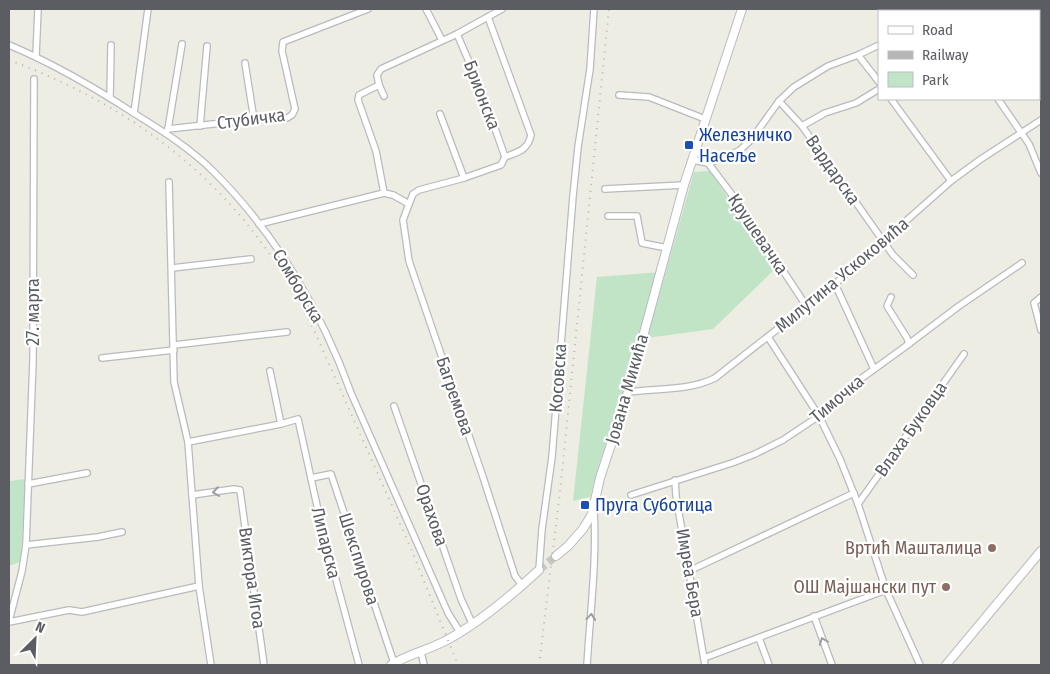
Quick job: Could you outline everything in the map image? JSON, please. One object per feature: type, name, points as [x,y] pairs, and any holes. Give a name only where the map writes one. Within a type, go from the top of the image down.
[{"type":"street","points":[[36,56],[38,9]]},
{"type":"street","points":[[134,113],[148,9]]},
{"type":"street","name":"Стубичка","points":[[167,131],[254,120],[287,118],[292,115],[295,109],[282,51],[283,42],[368,9]]},
{"type":"street","points":[[426,9],[442,40]]},
{"type":"street","points":[[384,96],[379,85],[378,72],[457,34],[502,9]]},
{"type":"street","name":"Косовска","points":[[392,664],[460,632],[539,570],[542,529],[552,457],[573,196],[578,146],[590,69],[594,9]]},
{"type":"street","name":"Јована Микића","points":[[587,665],[592,614],[594,507],[600,478],[628,392],[684,185],[742,9]]},
{"type":"street","points":[[259,224],[384,194],[393,194],[409,204],[414,194],[419,190],[464,178],[501,165],[505,157],[523,150],[530,142],[531,135],[488,17]]},
{"type":"street","name":"Брионска","points":[[457,34],[483,94],[505,157]]},
{"type":"street","points":[[110,44],[110,98]]},
{"type":"street","points":[[167,131],[182,44]]},
{"type":"street","name":"Сомборска","points":[[9,45],[36,56],[167,131],[214,172],[259,224],[297,279],[338,356],[355,402],[444,604],[452,622],[460,632]]},
{"type":"street","points":[[692,160],[708,163],[725,158],[745,146],[779,101],[794,87],[828,66],[878,45]]},
{"type":"street","points":[[200,126],[207,46]]},
{"type":"street","points":[[858,55],[878,81]]},
{"type":"street","points":[[245,63],[254,120]]},
{"type":"street","name":"27. марта","points":[[9,622],[22,571],[26,545],[33,360],[34,79]]},
{"type":"street","points":[[379,85],[358,97],[376,150],[384,194]]},
{"type":"street","points":[[802,126],[825,113],[856,103],[878,90]]},
{"type":"street","points":[[619,95],[649,97],[705,119]]},
{"type":"street","points":[[892,100],[951,181]]},
{"type":"street","points":[[999,100],[1029,144],[1041,173]]},
{"type":"street","name":"Вардарска","points":[[779,101],[802,126],[893,255],[913,276]]},
{"type":"street","points":[[440,114],[464,178]]},
{"type":"street","name":"Милутина Ускоковића","points":[[628,392],[702,384],[715,378],[835,284],[951,181],[1041,120]]},
{"type":"street","name":"Крушевачка","points":[[708,163],[739,204],[807,307]]},
{"type":"street","points":[[169,182],[174,382],[188,442],[199,586],[212,665]]},
{"type":"street","points":[[605,189],[684,185]]},
{"type":"street","name":"Багремова","points":[[409,204],[403,220],[408,261],[458,403],[515,576],[522,585]]},
{"type":"street","points":[[608,216],[637,216],[642,243],[667,248]]},
{"type":"street","points":[[172,268],[251,259]]},
{"type":"street","name":"Тимочка","points":[[631,495],[755,454],[783,440],[819,416],[874,369],[959,306],[1022,263]]},
{"type":"street","points":[[835,284],[874,369]]},
{"type":"street","points":[[891,297],[887,306],[908,338],[909,344]]},
{"type":"street","points":[[1041,297],[1034,303],[1041,330]]},
{"type":"street","points":[[102,358],[287,332]]},
{"type":"street","points":[[768,337],[819,416],[840,459],[858,504],[886,590],[920,665]]},
{"type":"street","name":"Влаха Буковца","points":[[858,504],[964,354]]},
{"type":"street","points":[[188,442],[280,424],[270,371]]},
{"type":"street","name":"Орахова","points":[[394,406],[461,599],[472,623]]},
{"type":"street","name":"Липарска","points":[[280,424],[298,419],[324,534],[359,665]]},
{"type":"street","points":[[28,484],[87,473]]},
{"type":"street","name":"Шекспирова","points":[[311,478],[331,474],[392,664]]},
{"type":"street","name":"Имреа Бера","points":[[675,480],[676,496],[705,665]]},
{"type":"street","name":"Виктора Игоа","points":[[192,495],[234,489],[240,490],[264,665]]},
{"type":"street","points":[[689,571],[854,493]]},
{"type":"street","points":[[556,556],[584,529],[591,518],[594,507]]},
{"type":"street","points":[[584,529],[589,528],[595,531]]},
{"type":"street","points":[[26,545],[122,532]]},
{"type":"street","points":[[946,665],[1041,551]]},
{"type":"street","points":[[9,622],[69,610],[82,612],[199,586]]},
{"type":"street","points":[[704,658],[886,590]]},
{"type":"street","points":[[814,616],[832,665]]},
{"type":"street","points":[[759,638],[769,665]]},
{"type":"street","points":[[421,652],[424,665]]},
{"type":"green space","points":[[710,171],[775,269],[713,329],[647,338],[694,172]]},
{"type":"green space","points":[[661,272],[590,497],[573,501],[597,277]]},
{"type":"green space","points":[[9,475],[10,481],[25,479],[20,562],[9,566]]},
{"type":"tunnel","points":[[539,570],[556,556]]},
{"type":"railway","points":[[539,665],[560,492],[609,9]]},
{"type":"railway","points":[[9,60],[59,81],[105,105],[148,132],[188,163],[224,198],[257,237],[287,280],[313,328],[409,544],[458,665]]},
{"type":"place","name":"Железничко Насеље","points":[[689,145]]},
{"type":"place","name":"Пруга Суботица","points":[[585,505]]},
{"type":"place","name":"Вртић Машталица","points":[[992,548]]},
{"type":"place","name":"ОШ Мајшански пут","points":[[946,587]]}]
